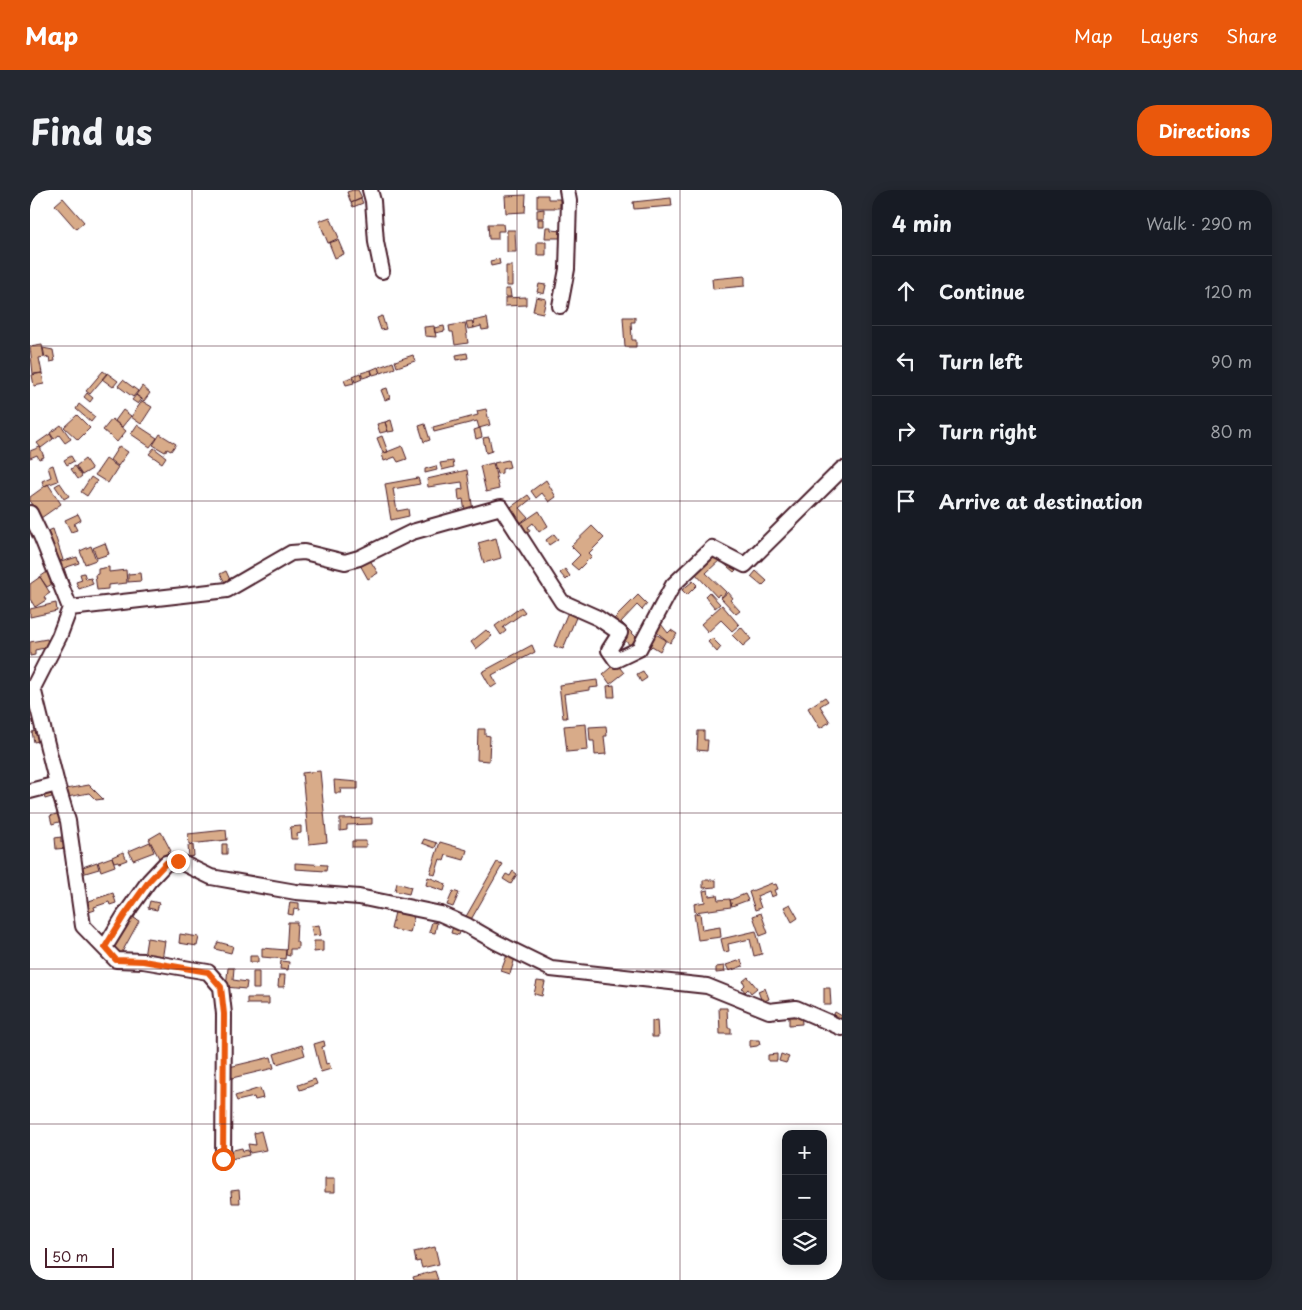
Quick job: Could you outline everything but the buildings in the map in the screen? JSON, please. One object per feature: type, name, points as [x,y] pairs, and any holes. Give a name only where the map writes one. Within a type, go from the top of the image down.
[{"type":"street","points":[[370,190],[373,201],[376,242],[382,271]]},
{"type":"street","points":[[560,306],[567,269],[569,201],[567,190]]},
{"type":"street","points":[[70,608],[227,590],[291,553],[304,552],[345,562],[359,558],[412,532],[500,507],[562,602],[598,618],[620,633],[609,650],[616,660],[639,649],[673,585],[712,548],[745,565],[842,469]]},
{"type":"street","points":[[30,513],[70,608],[33,688],[68,821],[83,926],[116,960],[143,961],[208,972],[221,987],[224,1014],[223,1159]]},
{"type":"street","points":[[30,791],[57,784]]},
{"type":"street","points":[[105,947],[149,881],[166,863],[178,861],[211,877],[296,892],[359,897],[441,914],[551,969],[707,986],[769,1011],[796,1008],[842,1028]]},
{"type":"route","points":[[178,861],[166,863],[149,881],[105,947],[116,960],[143,961],[208,972],[221,987],[224,1014],[223,1159]]}]
